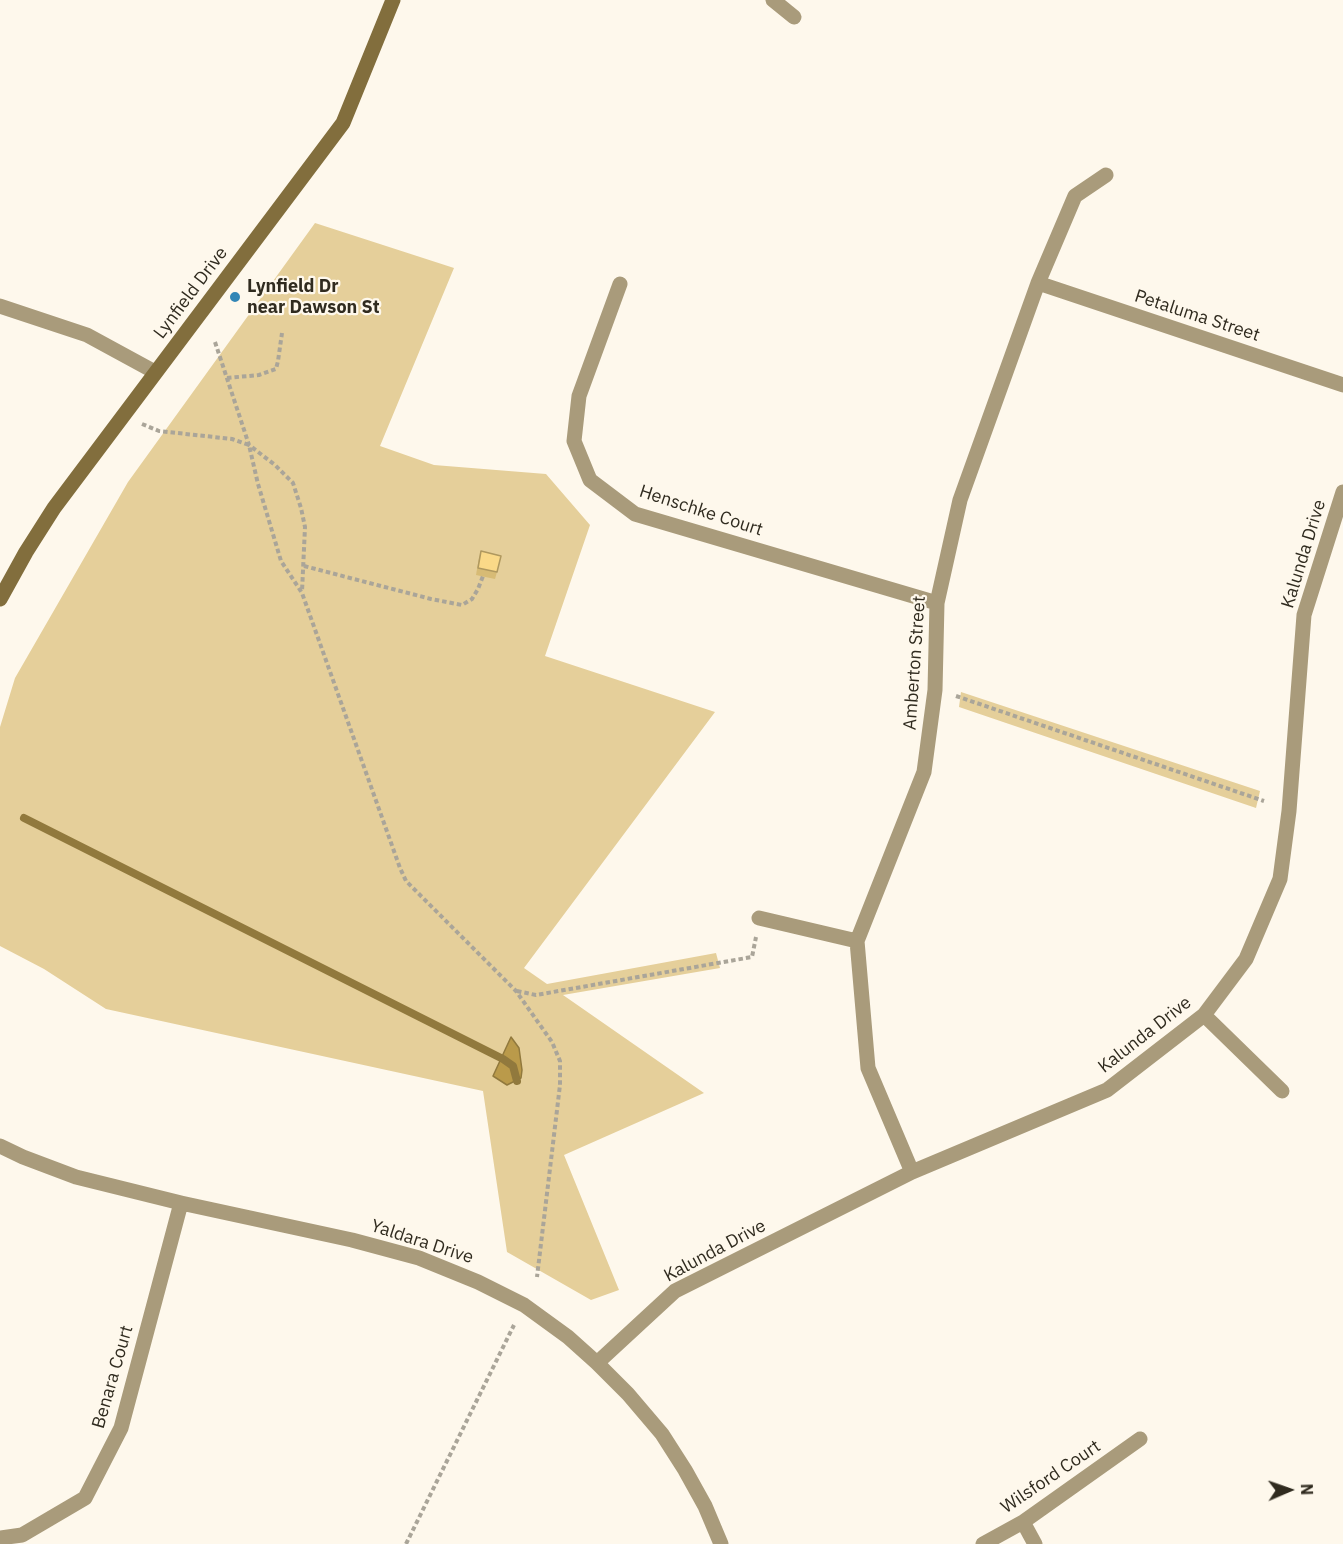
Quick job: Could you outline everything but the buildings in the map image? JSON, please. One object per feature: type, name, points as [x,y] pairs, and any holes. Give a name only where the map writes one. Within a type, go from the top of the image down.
[{"type":"street","name":"Lynfield Drive","points":[[0,599],[54,508],[343,123],[393,0]]},
{"type":"street","points":[[773,0],[794,17]]},
{"type":"street","name":"Amberton Street","points":[[912,1172],[868,1068],[857,941],[924,772],[935,690],[937,603],[960,501],[1038,284],[1075,196],[1106,175]]},
{"type":"street","name":"Henschke Court","points":[[620,284],[579,396],[574,441],[590,480],[635,514],[937,603]]},
{"type":"street","name":"Petaluma Street","points":[[1038,284],[1343,385]]},
{"type":"street","points":[[0,306],[87,335],[155,372]]},
{"type":"street","name":"Kalunda Drive","points":[[597,1363],[675,1291],[912,1172],[1107,1090],[1204,1016],[1246,959],[1280,879],[1289,812],[1304,615],[1343,492]]},
{"type":"street","points":[[759,918],[857,941]]},
{"type":"street","points":[[1204,1016],[1282,1091]]},
{"type":"street","name":"Yaldara Drive","points":[[0,1146],[76,1177],[181,1203],[352,1240],[419,1258],[478,1282],[524,1305],[568,1337],[597,1363],[663,1434],[705,1506],[721,1544]]},
{"type":"street","name":"Benara Court","points":[[0,1538],[22,1535],[86,1498],[122,1428],[181,1203]]},
{"type":"street","name":"Wilsford Court","points":[[983,1544],[1023,1522],[1140,1439]]},
{"type":"street","points":[[1023,1522],[1035,1544]]},
{"type":"path","points":[[227,378],[259,375],[276,369],[282,333]]},
{"type":"path","points":[[216,342],[249,445],[280,561],[302,593],[406,881],[516,991],[552,1042],[560,1061],[560,1085],[537,1278]]},
{"type":"path","points":[[122,417],[159,431],[232,439],[249,445],[275,465],[293,483],[301,508],[305,528],[302,593]]},
{"type":"path","points":[[304,566],[430,599],[462,605],[472,599],[483,576]]},
{"type":"path","points":[[935,690],[1264,801]]},
{"type":"path","points":[[516,991],[536,995],[752,957],[759,918]]},
{"type":"path","points":[[406,1544],[515,1324]]},
{"type":"shaded area","points":[[315,223],[454,268],[380,446],[434,465],[546,474],[590,525],[545,656],[715,712],[524,968],[547,984],[716,953],[720,968],[563,995],[704,1093],[564,1155],[619,1290],[591,1300],[507,1252],[483,1091],[106,1009],[44,969],[0,946],[0,727],[15,678],[128,482]]},
{"type":"shaded area","points":[[961,692],[1260,791],[1256,808],[959,707]]},
{"type":"shaded area","points":[[511,1037],[519,1048],[522,1070],[521,1078],[507,1085],[493,1076]]},
{"type":"waterway","points":[[24,818],[503,1059],[513,1066],[517,1081]]},
{"type":"place","name":"Lynfield Dr near Dawson St","points":[[235,297]]}]
